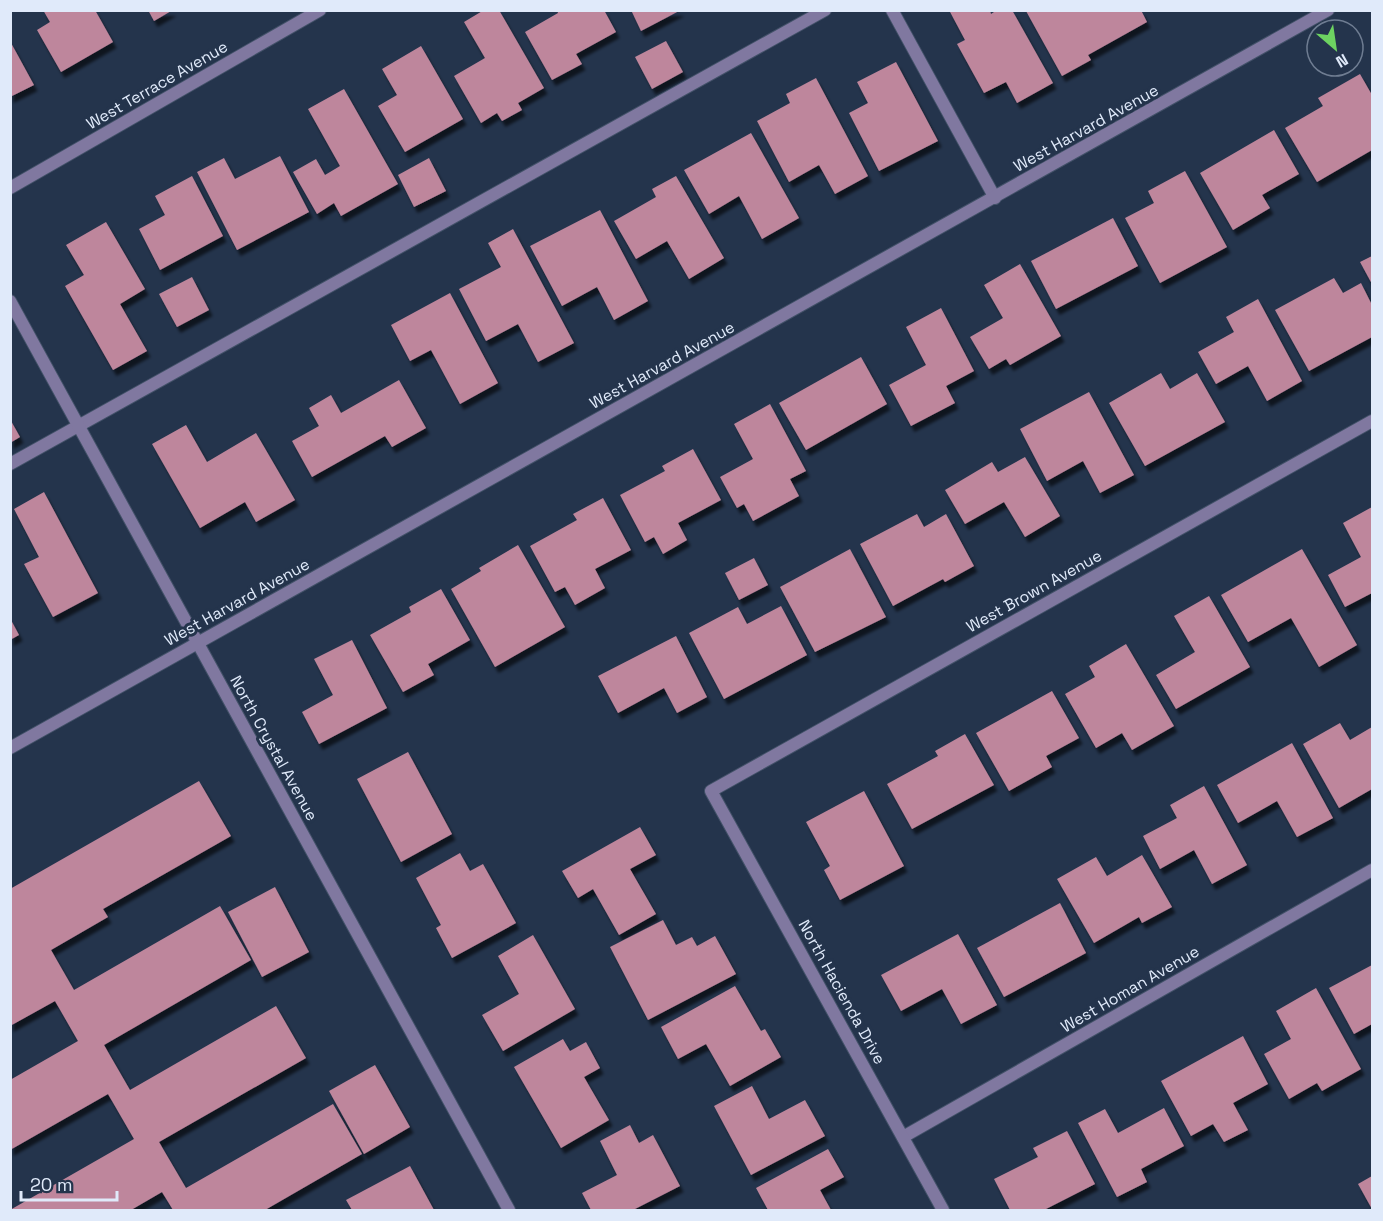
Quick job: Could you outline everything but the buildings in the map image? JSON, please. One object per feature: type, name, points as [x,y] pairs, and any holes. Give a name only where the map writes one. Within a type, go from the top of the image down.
[{"type":"street","name":"West Terrace Avenue","points":[[10,188],[320,10]]},
{"type":"street","points":[[10,464],[825,10]]},
{"type":"street","points":[[892,10],[995,198]]},
{"type":"street","name":"West Harvard Avenue","points":[[10,748],[1328,10]]},
{"type":"street","name":"North Crystal Avenue","points":[[10,301],[509,1210]]},
{"type":"street","name":"West Brown Avenue","points":[[711,791],[1372,421]]},
{"type":"street","name":"North Hacienda Drive","points":[[711,791],[943,1210]]},
{"type":"street","name":"West Homan Avenue","points":[[903,1137],[1372,870]]}]
